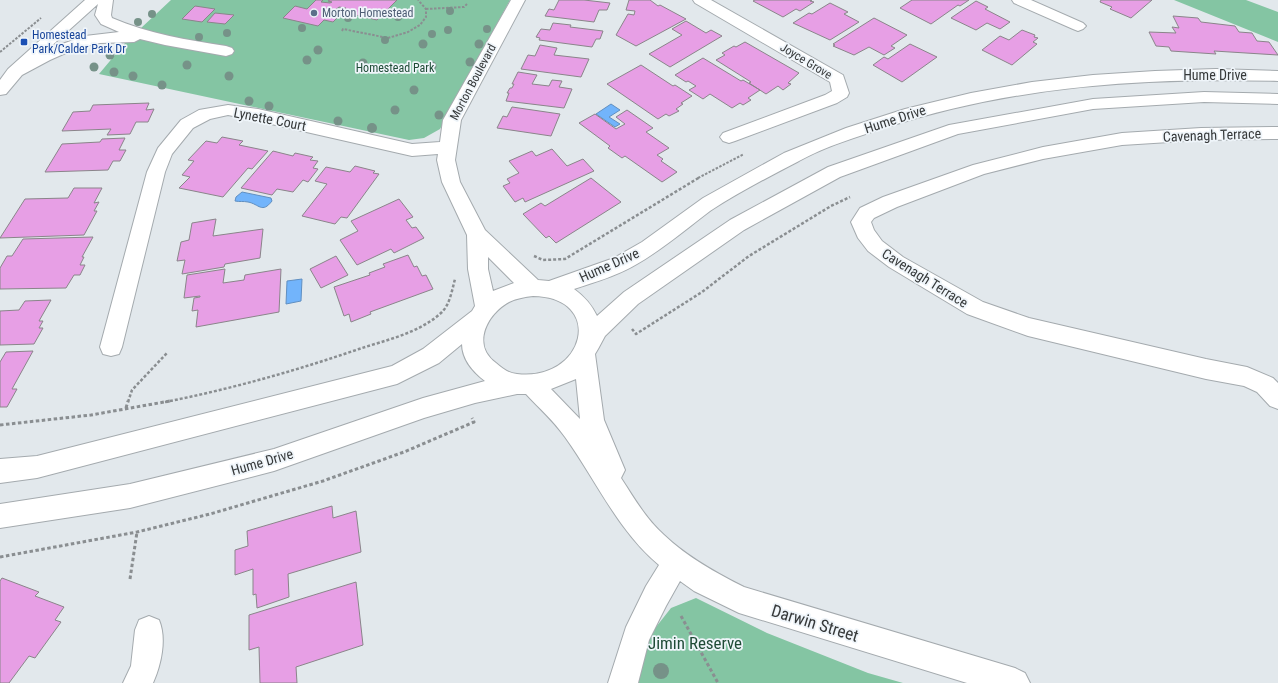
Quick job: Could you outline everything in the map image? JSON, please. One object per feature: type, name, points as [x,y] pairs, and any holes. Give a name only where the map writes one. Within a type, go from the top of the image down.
[{"type":"street","points":[[0,90],[14,73],[64,25],[94,0]]},
{"type":"street","points":[[106,0],[103,15],[106,22],[119,28],[149,37],[226,51]]},
{"type":"street","name":"Morton Boulevard","points":[[518,0],[452,120],[446,160],[451,182],[477,235],[506,262],[541,288]]},
{"type":"street","name":"Joyce Grove","points":[[700,0],[837,79],[841,93],[831,99],[729,138]]},
{"type":"street","points":[[1019,0],[1078,26]]},
{"type":"street","points":[[64,25],[119,28]]},
{"type":"street","points":[[14,73],[64,47],[87,40],[112,36],[149,37]]},
{"type":"street","name":"Hume Drive","points":[[541,288],[588,276],[630,259],[704,206],[794,156],[863,129],[934,107],[1025,88],[1088,81],[1184,74],[1278,76]]},
{"type":"street","name":"Hume Drive","points":[[587,348],[597,330],[631,298],[737,225],[834,172],[955,130],[1093,104],[1204,97],[1278,99]]},
{"type":"street","name":"Lynette Court","points":[[110,347],[156,172],[164,152],[188,124],[205,114],[228,110],[258,115],[412,150],[448,147]]},
{"type":"street","name":"Cavenagh Terrace","points":[[1278,133],[1202,134],[1122,139],[1044,153],[979,169],[890,202],[867,213],[861,222],[865,233],[875,246],[896,262],[975,308],[1028,327],[1206,369],[1247,377],[1265,385],[1278,398]]},
{"type":"street","name":"Morton Boulevard","points":[[477,235],[478,269],[482,312]]},
{"type":"street","points":[[0,471],[37,467],[397,374],[431,356],[499,297],[515,290],[541,288],[565,294],[578,302],[586,314],[590,327],[587,348],[571,369],[553,380],[525,384],[500,380],[486,371],[476,359],[472,345],[473,330],[482,312]]},
{"type":"street","name":"Darwin Street","points":[[587,348],[592,420],[636,523]]},
{"type":"street","name":"Hume Drive","points":[[0,516],[130,496],[274,460],[423,408],[475,393],[525,384]]},
{"type":"street","name":"Darwin Street","points":[[525,384],[573,428],[636,523],[654,544],[676,562],[704,581],[739,599],[1015,683]]},
{"type":"street","points":[[623,683],[636,637],[656,596],[676,562]]},
{"type":"street","points":[[138,683],[145,668],[149,630]]},
{"type":"path","points":[[342,31],[343,29],[388,38],[408,32],[420,25],[426,17],[426,9],[418,0]]},
{"type":"path","points":[[426,9],[464,7],[467,4]]},
{"type":"path","points":[[0,52],[46,14]]},
{"type":"path","points":[[506,262],[531,254],[543,260],[565,259]]},
{"type":"path","points":[[0,426],[91,415],[126,408],[159,404],[252,382],[332,359],[401,335],[428,323],[440,314],[446,307],[451,297],[456,276],[478,269]]},
{"type":"path","points":[[126,408],[132,390],[167,353]]},
{"type":"path","points":[[130,579],[137,532]]},
{"type":"path","points":[[681,616],[718,683]]},
{"type":"green space","name":"Homestead Park","points":[[171,0],[510,0],[440,129],[424,138],[409,140],[99,74],[125,43]]},
{"type":"green space","points":[[1174,0],[1246,0],[1278,12],[1278,42]]},
{"type":"green space","name":"Jimin Reserve","points":[[696,598],[767,633],[868,673],[903,683],[634,683],[645,641],[671,608]]},
{"type":"water","points":[[611,104],[620,110],[609,117],[620,124],[615,127],[596,114]]},
{"type":"water","points":[[242,192],[271,198],[272,201],[269,205],[263,208],[248,202],[235,201],[236,197]]},
{"type":"water","points":[[302,279],[301,301],[286,304],[287,281]]},
{"type":"building","name":"Morton Homestead","points":[[316,0],[323,0],[321,2],[330,3],[332,2],[328,1],[330,0],[397,0],[377,20],[343,12],[346,8],[339,7],[334,11],[342,13],[333,22],[324,20],[318,26],[283,18],[295,6],[307,9]]},
{"type":"building","points":[[559,0],[584,0],[610,3],[607,10],[599,10],[594,22],[545,16],[549,9],[554,10]]},
{"type":"building","points":[[629,0],[650,0],[658,6],[660,5],[686,19],[636,46],[616,35],[628,14],[634,15],[635,11],[626,10]]},
{"type":"building","points":[[812,0],[810,1],[814,2],[800,11],[796,9],[783,17],[753,1]]},
{"type":"building","points":[[912,0],[969,0],[960,6],[958,5],[931,24],[900,8]]},
{"type":"building","points":[[1101,0],[1152,0],[1131,18],[1110,9],[1112,7],[1100,2]]},
{"type":"building","points":[[976,1],[988,7],[985,9],[1010,22],[1000,29],[987,23],[976,30],[951,18]]},
{"type":"building","points":[[830,3],[848,12],[844,14],[859,22],[830,40],[793,23],[809,13],[812,14]]},
{"type":"building","points":[[195,6],[215,9],[202,22],[182,19]]},
{"type":"building","points":[[215,13],[234,15],[225,24],[207,22]]},
{"type":"building","points":[[1173,16],[1198,18],[1201,22],[1235,26],[1239,32],[1252,33],[1257,41],[1269,42],[1278,55],[1214,51],[1216,54],[1171,51],[1169,47],[1156,46],[1149,32],[1176,33],[1172,27],[1179,28]]},
{"type":"building","points":[[874,18],[907,35],[891,46],[895,48],[884,55],[869,47],[854,55],[833,46],[835,45],[833,44]]},
{"type":"building","points":[[686,21],[706,33],[711,30],[722,36],[670,67],[649,54],[682,35],[672,29]]},
{"type":"building","points":[[553,23],[571,25],[570,27],[603,31],[600,39],[596,39],[592,47],[539,40],[540,38],[536,37],[541,29],[550,30]]},
{"type":"building","points":[[1022,30],[1035,35],[1034,37],[1038,38],[1033,42],[1037,44],[1012,65],[982,50],[1000,36],[1009,40]]},
{"type":"building","points":[[745,42],[799,73],[788,83],[791,84],[783,90],[778,86],[766,94],[749,83],[751,82],[716,60],[725,55],[722,53]]},
{"type":"building","points":[[910,44],[937,57],[902,82],[873,65],[884,57],[888,59]]},
{"type":"building","points":[[540,45],[557,48],[554,55],[589,59],[581,77],[521,69],[528,55],[535,56]]},
{"type":"building","points":[[703,58],[741,81],[743,80],[760,90],[748,98],[751,100],[743,105],[740,103],[732,108],[710,94],[703,99],[689,90],[696,86],[675,75]]},
{"type":"building","points":[[641,65],[673,86],[675,85],[692,96],[681,103],[683,104],[676,109],[679,111],[669,116],[666,114],[658,119],[607,84]]},
{"type":"building","points":[[518,72],[537,75],[532,84],[549,86],[552,80],[562,81],[559,87],[572,89],[564,108],[506,101],[509,93],[507,93],[510,88],[512,88],[514,84],[512,84]]},
{"type":"building","points":[[149,103],[146,110],[154,109],[148,122],[136,122],[130,134],[107,135],[111,129],[62,131],[73,112],[90,111],[93,105]]},
{"type":"building","points":[[512,107],[560,114],[551,136],[497,128],[503,116],[507,117]]},
{"type":"building","points":[[627,110],[653,128],[646,132],[669,148],[657,155],[663,159],[661,161],[677,172],[662,182],[625,156],[622,158],[608,148],[610,146],[579,123],[595,114],[616,129],[625,124],[616,117]]},
{"type":"building","points":[[222,137],[243,141],[239,145],[268,151],[252,169],[248,168],[223,197],[179,188],[190,177],[182,175],[194,161],[188,160],[206,141],[217,143]]},
{"type":"building","points":[[125,138],[119,150],[126,150],[120,161],[113,161],[108,170],[45,172],[62,144],[100,142],[102,139]]},
{"type":"building","points":[[552,149],[567,166],[583,159],[594,171],[525,202],[523,198],[515,202],[503,186],[510,183],[507,179],[519,173],[509,161],[532,151],[536,156]]},
{"type":"building","points":[[273,151],[293,156],[295,153],[313,157],[310,160],[318,161],[313,168],[318,169],[308,182],[303,180],[293,192],[277,189],[272,195],[241,188]]},
{"type":"building","points":[[355,166],[375,171],[373,173],[379,174],[347,218],[341,217],[335,224],[302,216],[327,184],[315,181],[326,167],[350,172]]},
{"type":"building","points":[[591,178],[621,202],[556,243],[549,236],[546,238],[523,214],[541,203],[545,206]]},
{"type":"building","points":[[74,188],[102,188],[94,203],[99,202],[94,211],[97,211],[84,235],[0,238],[25,199],[68,198]]},
{"type":"building","points":[[399,199],[413,217],[406,220],[412,228],[416,227],[424,238],[394,253],[391,249],[357,265],[340,240],[358,231],[351,221]]},
{"type":"building","points":[[216,219],[213,236],[263,229],[260,258],[225,264],[224,267],[182,274],[185,260],[177,261],[181,242],[189,240],[192,223]]},
{"type":"building","points":[[93,237],[82,257],[84,257],[80,265],[85,265],[80,275],[74,275],[66,288],[0,289],[0,268],[7,256],[12,256],[23,239]]},
{"type":"building","points":[[408,255],[414,267],[417,266],[422,276],[426,275],[433,289],[370,312],[371,314],[351,322],[349,314],[344,316],[334,287],[370,275],[369,273],[385,267],[383,264]]},
{"type":"building","points":[[336,256],[348,275],[321,288],[310,269]]},
{"type":"building","points":[[225,269],[223,283],[244,280],[245,275],[281,269],[279,312],[196,327],[198,310],[192,311],[194,298],[200,296],[184,298],[187,275]]},
{"type":"building","points":[[51,300],[39,321],[43,321],[39,328],[43,328],[34,344],[0,345],[0,311],[19,310],[25,301]]},
{"type":"building","points":[[33,351],[12,389],[17,389],[7,407],[0,407],[0,362],[6,352]]},
{"type":"building","points":[[332,506],[333,518],[356,511],[361,552],[288,574],[289,597],[257,608],[256,594],[253,595],[253,569],[235,575],[235,550],[248,546],[247,531]]},
{"type":"building","points":[[2,578],[39,592],[35,596],[64,607],[55,620],[61,622],[35,658],[29,656],[9,683],[0,683],[0,581]]},
{"type":"building","points":[[356,582],[363,645],[296,667],[297,683],[260,683],[259,647],[249,650],[249,615]]},
{"type":"place","name":"Morton Homestead","points":[[314,13]]},
{"type":"place","name":"Homestead Park/Calder Park Dr","points":[[24,42]]}]
